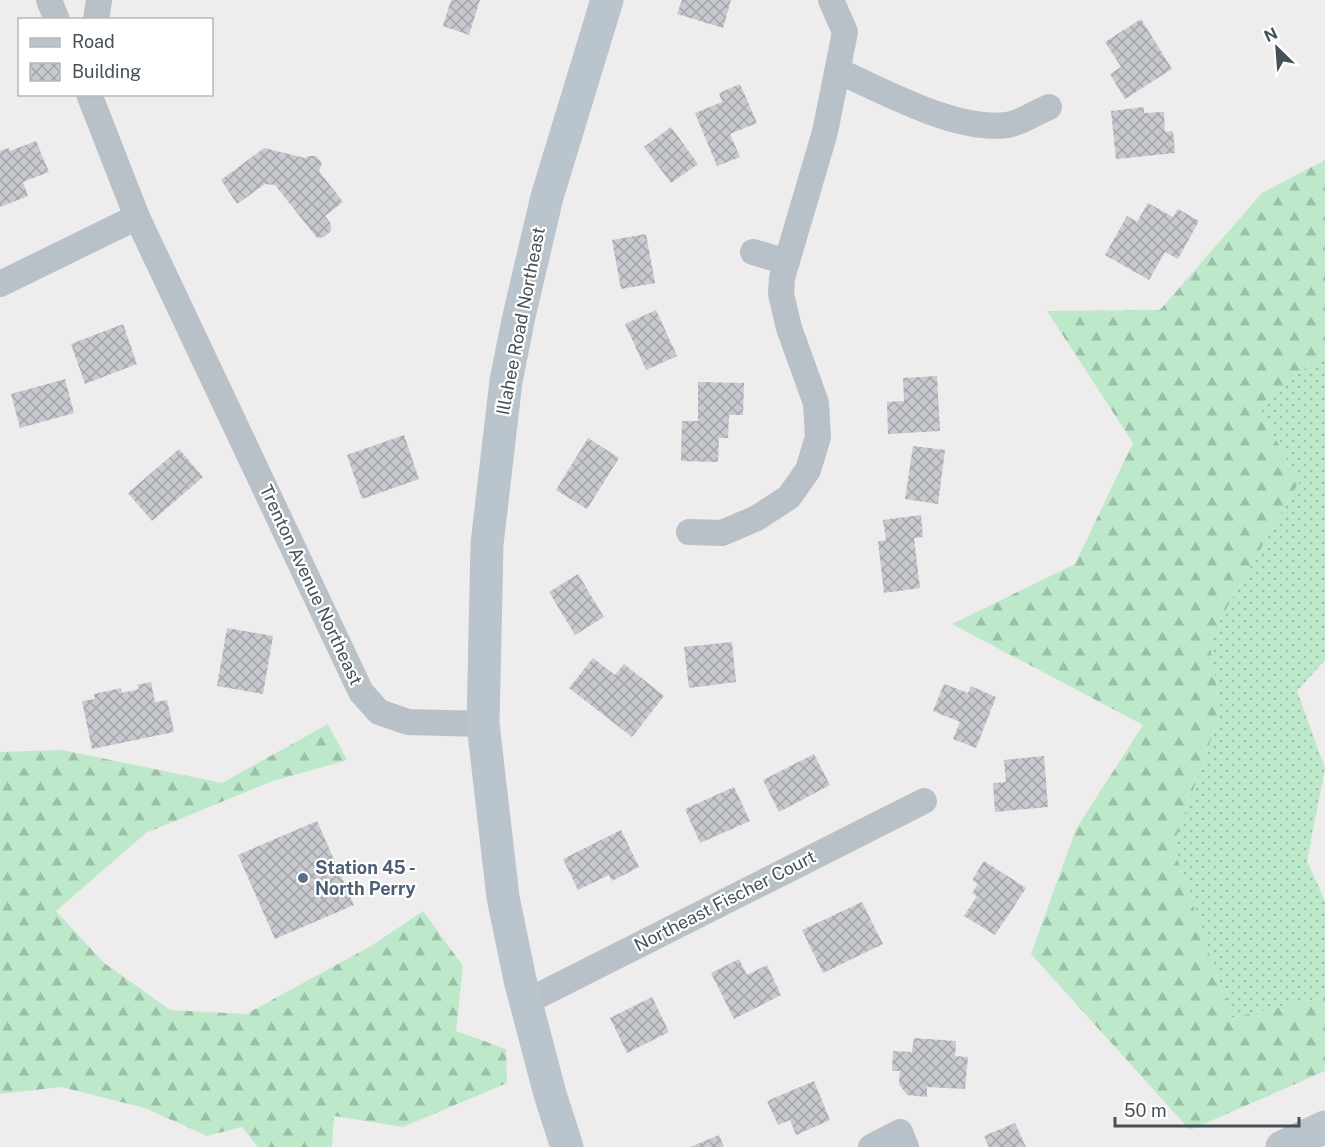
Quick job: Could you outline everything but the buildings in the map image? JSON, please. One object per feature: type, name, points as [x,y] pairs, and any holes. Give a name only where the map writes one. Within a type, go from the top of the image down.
[{"type":"main road","name":"Illahee Road Northeast","points":[[483,724],[487,544],[506,381],[547,197],[607,0]]},
{"type":"main road","points":[[483,724],[504,897],[526,1002],[550,1094],[567,1147]]},
{"type":"main road","points":[[1282,1147],[1325,1127]]},
{"type":"street","points":[[49,0],[56,18]]},
{"type":"street","points":[[96,18],[99,0]]},
{"type":"street","points":[[689,532],[722,533],[757,518],[789,497],[808,470],[818,437],[816,403],[789,328],[781,294],[782,278],[825,132],[845,32],[831,0]]},
{"type":"street","points":[[838,70],[920,108],[975,124],[1008,124],[1050,107]]},
{"type":"street","name":"Trenton Avenue Northeast","points":[[90,96],[137,217],[360,692],[379,712],[408,722],[483,724]]},
{"type":"street","points":[[0,284],[137,217]]},
{"type":"street","points":[[753,252],[787,262]]},
{"type":"street","name":"Northeast Fischer Court","points":[[526,1002],[924,801]]},
{"type":"street","points":[[871,1147],[900,1132],[906,1147]]},
{"type":"green space","points":[[1325,160],[1325,352],[1258,407],[1299,482],[1209,639],[1221,712],[1173,846],[1231,1018],[1325,997],[1325,1071],[1190,1130],[1031,954],[1076,829],[1143,725],[952,624],[1075,564],[1133,443],[1047,311],[1160,310],[1262,193]]},
{"type":"green space","points":[[1325,352],[1325,660],[1297,691],[1325,768],[1307,861],[1325,901],[1325,997],[1231,1018],[1173,846],[1221,712],[1209,639],[1299,482],[1258,407]]},
{"type":"green space","points":[[328,724],[347,760],[270,782],[146,833],[56,911],[103,962],[170,1010],[246,1014],[371,946],[423,911],[463,966],[456,1031],[506,1049],[507,1083],[403,1127],[334,1116],[332,1147],[258,1147],[242,1127],[207,1136],[145,1108],[61,1087],[0,1094],[0,752],[62,750],[222,783]]},
{"type":"place","name":"Station 45 - North Perry","points":[[303,878]]}]
